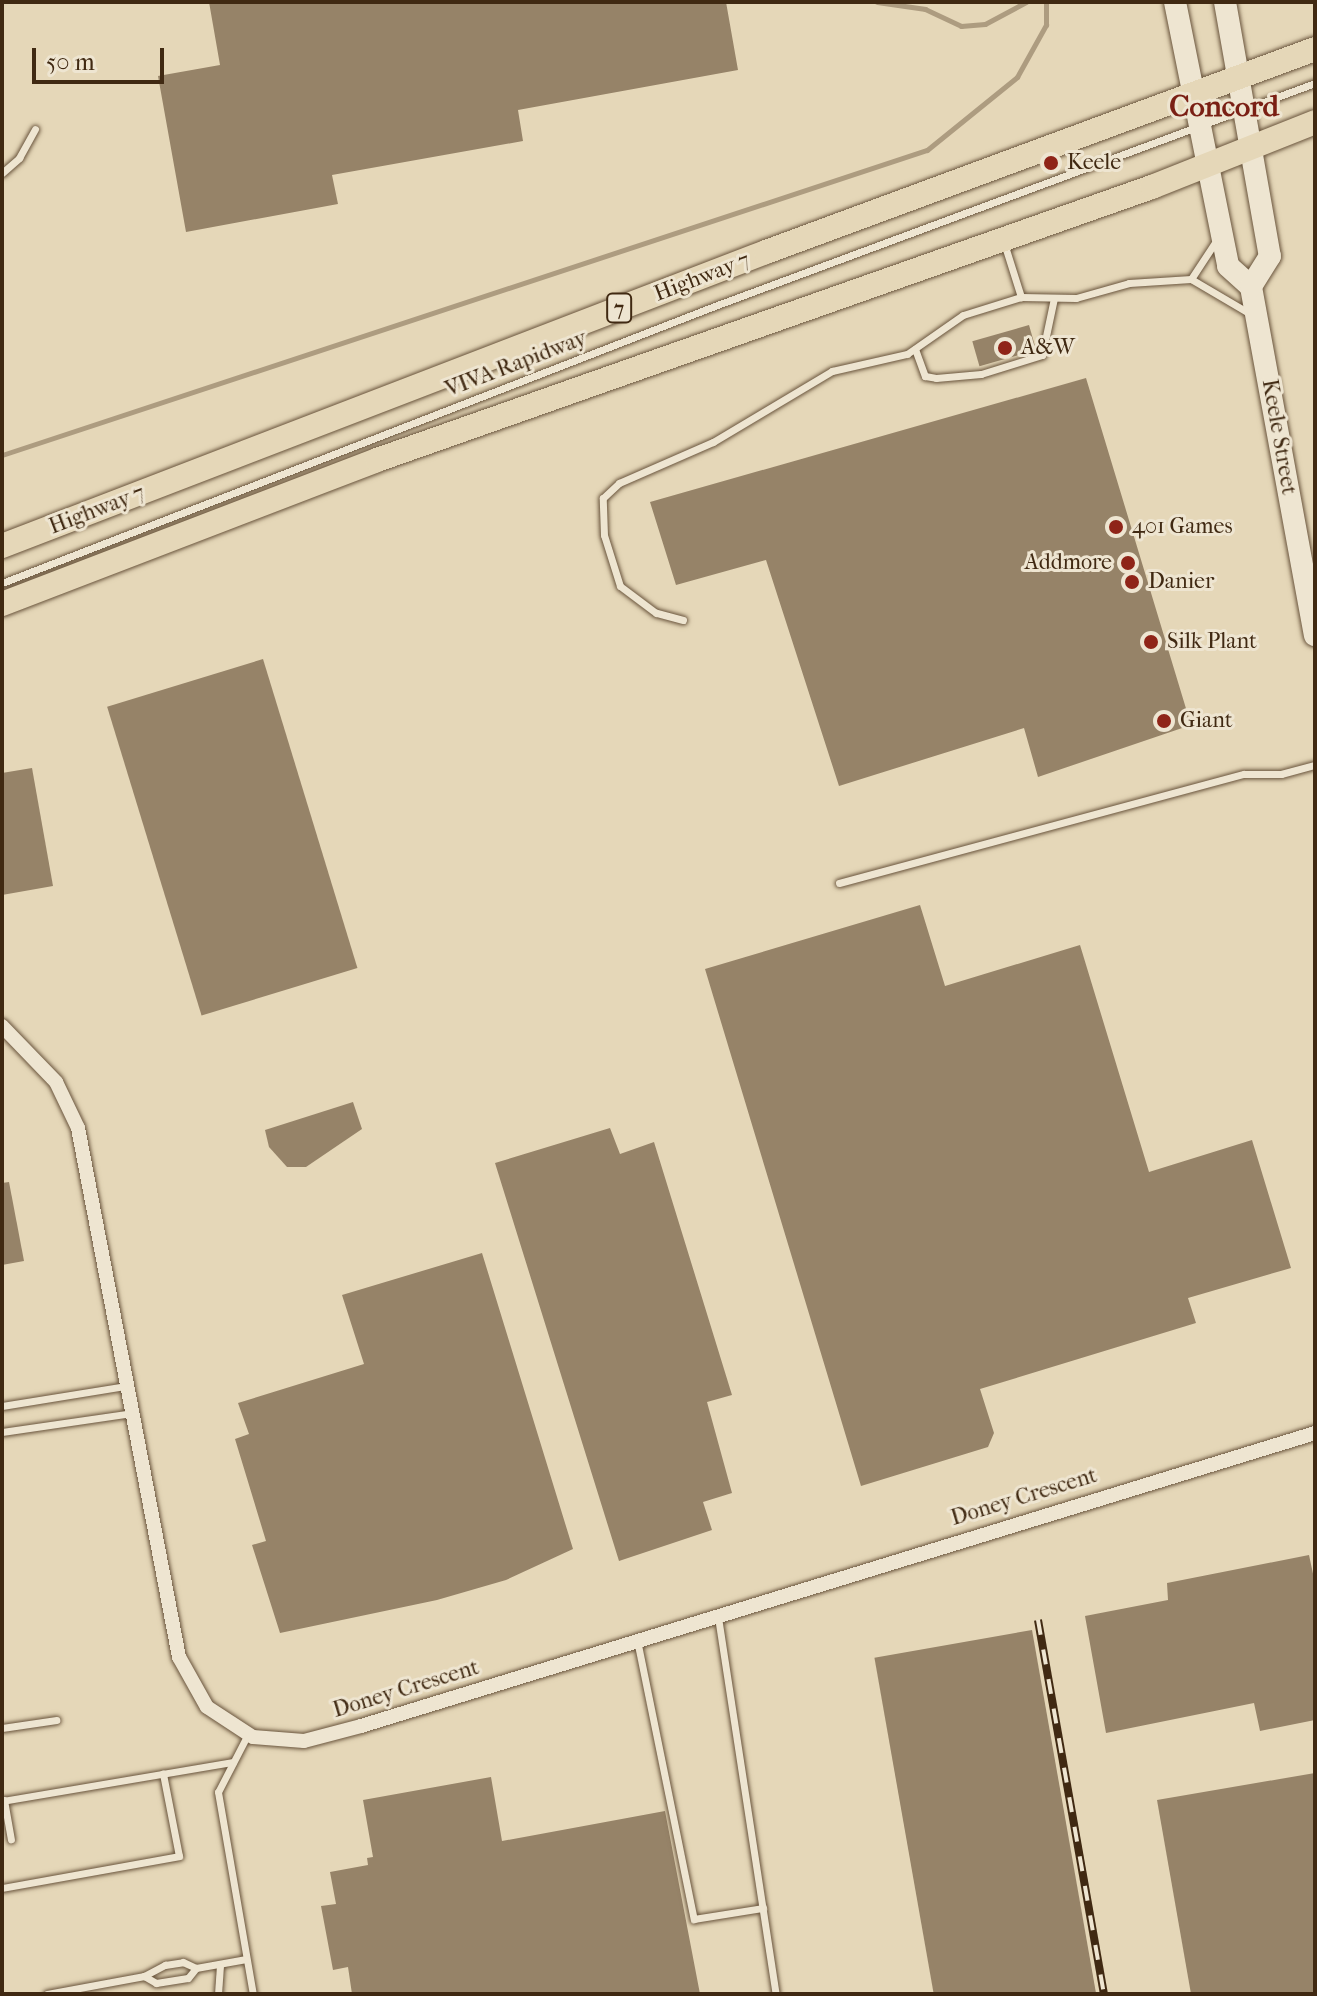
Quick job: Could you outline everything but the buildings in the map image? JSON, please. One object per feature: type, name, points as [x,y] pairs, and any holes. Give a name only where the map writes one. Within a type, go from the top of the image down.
[{"type":"main road","name":"Keele Street","points":[[1175,2],[1228,266],[1251,287],[1315,635]]},
{"type":"main road","points":[[1225,2],[1270,256],[1251,287]]},
{"type":"main road","name":"Highway 7","points":[[2,546],[1315,49]]},
{"type":"main road","points":[[2,604],[377,460],[1251,149],[1315,122]]},
{"type":"street","name":"Doney Crescent","points":[[2,1026],[39,1062],[70,1106],[84,1150],[179,1657],[207,1707],[248,1734],[287,1742],[324,1737],[1315,1433]]},
{"type":"lane","name":"VIVA Rapidway","points":[[2,583],[720,304],[1315,83]]},
{"type":"lane","points":[[2,173],[19,158],[35,129]]},
{"type":"lane","points":[[1191,279],[1222,232]]},
{"type":"lane","points":[[1002,238],[1021,297]]},
{"type":"lane","points":[[683,620],[656,613],[620,586],[604,535],[603,498],[619,483],[713,442],[832,371],[915,349],[963,315],[1021,297],[1076,298],[1129,283],[1191,279],[1257,318]]},
{"type":"lane","points":[[915,349],[925,376],[936,378],[981,374],[1042,355],[1054,298]]},
{"type":"lane","points":[[839,883],[1244,774],[1281,774],[1315,765]]},
{"type":"lane","points":[[2,1406],[128,1386]]},
{"type":"lane","points":[[2,1432],[132,1413]]},
{"type":"lane","points":[[718,1615],[776,1994]]},
{"type":"lane","points":[[637,1640],[694,1919],[763,1908]]},
{"type":"lane","points":[[2,1728],[56,1720]]},
{"type":"lane","points":[[248,1734],[218,1792],[253,1994]]},
{"type":"lane","points":[[11,1839],[3,1800],[233,1762]]},
{"type":"lane","points":[[2,1888],[179,1856],[163,1774]]},
{"type":"lane","points":[[47,1994],[144,1976],[153,1967],[174,1963],[196,1968],[246,1959]]},
{"type":"lane","points":[[218,1994],[220,1964]]},
{"type":"lane","points":[[144,1976],[156,1983],[188,1978],[196,1968]]},
{"type":"waterway","points":[[877,2],[925,9],[961,26],[985,24],[1026,2]]},
{"type":"waterway","points":[[2,455],[927,150],[1017,77],[1046,25],[1046,2]]},
{"type":"railway","points":[[1038,1620],[1104,1994]]},
{"type":"place","name":"Keele","points":[[1051,163]]},
{"type":"place","name":"A&W","points":[[1005,348]]},
{"type":"place","name":"401 Games","points":[[1116,527]]},
{"type":"place","name":"Addmore","points":[[1128,563]]},
{"type":"place","name":"Danier","points":[[1132,582]]},
{"type":"place","name":"Silk Plant","points":[[1151,642]]},
{"type":"place","name":"Giant","points":[[1164,721]]},
{"type":"district","name":"Concord","points":[[1224,107]]}]
